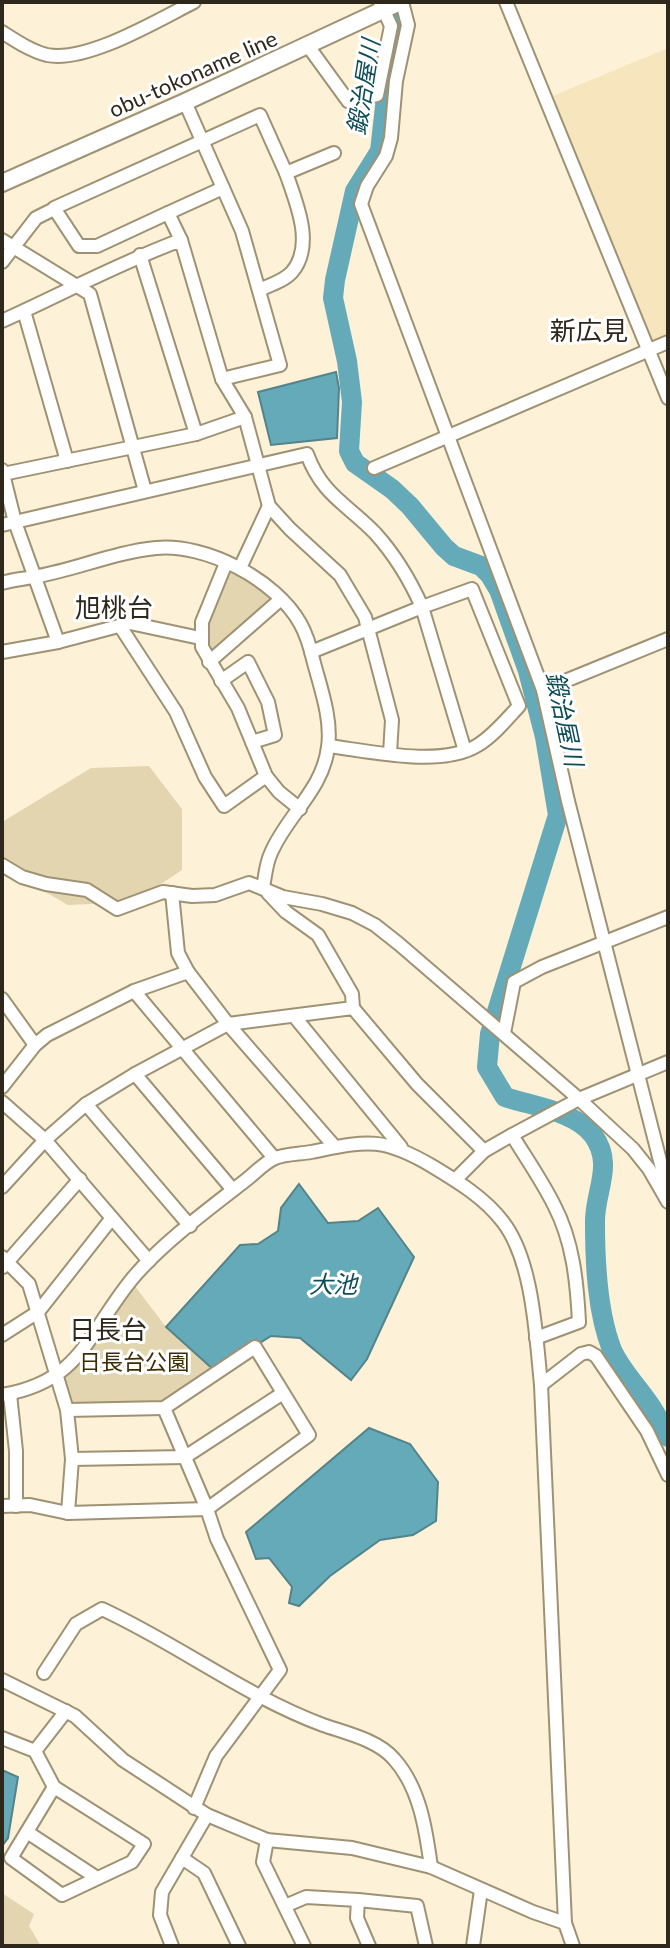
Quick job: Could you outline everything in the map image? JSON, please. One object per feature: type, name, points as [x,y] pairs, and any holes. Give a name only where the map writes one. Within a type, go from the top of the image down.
[{"type":"main road","name":"obu-tokoname line","points":[[2,183],[308,46],[392,4]]},
{"type":"street","points":[[2,32],[34,51],[67,56],[129,35],[194,2]]},
{"type":"street","points":[[506,2],[668,398]]},
{"type":"street","points":[[308,46],[348,101],[377,95],[391,26],[392,4]]},
{"type":"street","points":[[392,4],[408,25],[396,81],[391,138],[386,156],[367,186],[361,204],[543,690],[568,801],[668,1192]]},
{"type":"street","points":[[185,102],[242,231],[280,365],[222,379]]},
{"type":"street","points":[[223,188],[97,246],[79,246],[54,208],[201,139],[260,115],[286,173],[296,204],[303,246],[293,271],[259,290]]},
{"type":"street","points":[[286,173],[334,153]]},
{"type":"street","points":[[2,262],[36,218],[50,211]]},
{"type":"street","points":[[168,213],[181,240],[222,379],[245,417],[269,506],[340,575],[365,617],[392,720],[390,753]]},
{"type":"street","points":[[2,240],[90,294],[145,491]]},
{"type":"street","points":[[2,321],[140,255],[181,240]]},
{"type":"street","points":[[140,255],[196,434]]},
{"type":"street","points":[[24,311],[67,461]]},
{"type":"street","points":[[374,468],[668,342]]},
{"type":"street","points":[[58,642],[36,577],[8,523],[3,472],[196,434],[245,417]]},
{"type":"street","points":[[8,523],[307,454],[321,484],[361,519],[394,556],[411,583],[422,607],[465,751]]},
{"type":"street","points":[[240,568],[269,506]]},
{"type":"street","points":[[2,583],[156,548],[200,553],[240,568],[268,586],[281,599],[300,623],[311,652],[328,725],[329,746],[318,780],[270,853],[263,888]]},
{"type":"street","points":[[226,563],[202,622],[200,638],[209,662],[238,708],[266,776],[279,792],[300,809]]},
{"type":"street","points":[[311,652],[472,589],[519,706],[496,732],[465,751],[431,757],[329,746]]},
{"type":"street","points":[[209,662],[281,599]]},
{"type":"street","points":[[2,652],[58,642],[130,623],[200,638]]},
{"type":"street","points":[[120,626],[176,712],[205,777],[224,806],[266,776]]},
{"type":"street","points":[[543,690],[668,639]]},
{"type":"street","points":[[221,681],[248,662],[268,702],[275,735],[252,742]]},
{"type":"street","points":[[2,865],[22,877],[87,890],[117,909],[163,892],[215,895],[249,883],[283,897],[352,913],[375,925],[579,1099],[633,1149],[668,1202]]},
{"type":"street","points":[[263,888],[286,912],[318,935],[352,994],[353,1008],[417,1084],[484,1151]]},
{"type":"street","points":[[172,893],[178,953],[188,972],[228,1024],[335,1147]]},
{"type":"street","points":[[504,1033],[514,982],[542,967],[668,917]]},
{"type":"street","points":[[2,1087],[35,1045],[47,1035],[134,991],[188,972]]},
{"type":"street","points":[[134,991],[274,1158]]},
{"type":"street","points":[[2,999],[35,1045]]},
{"type":"street","points":[[2,1187],[45,1140],[86,1104],[228,1024],[353,1008]]},
{"type":"street","points":[[294,1016],[402,1148]]},
{"type":"street","points":[[455,1180],[484,1151],[546,1116],[668,1062]]},
{"type":"street","points":[[135,1074],[233,1190]]},
{"type":"street","points":[[2,1102],[45,1140],[149,1261]]},
{"type":"street","points":[[86,1104],[190,1226]]},
{"type":"street","points":[[512,1135],[555,1208],[573,1257],[577,1287],[579,1322],[536,1338]]},
{"type":"street","points":[[16,1506],[6,1394],[55,1377],[78,1358],[131,1281],[149,1261],[274,1158],[374,1142],[402,1148],[455,1180],[494,1212],[515,1242],[525,1272],[536,1338],[541,1385],[565,1923],[573,1946]]},
{"type":"street","points":[[68,1513],[72,1459],[67,1410],[29,1284],[4,1262],[80,1179]]},
{"type":"street","points":[[2,1335],[38,1312],[112,1218]]},
{"type":"street","points":[[2,1506],[30,1505],[68,1513],[207,1509],[309,1435],[255,1347],[164,1408],[67,1410]]},
{"type":"street","points":[[541,1385],[581,1354],[589,1352],[596,1356],[647,1431],[668,1475]]},
{"type":"street","points":[[72,1459],[185,1457],[283,1393]]},
{"type":"street","points":[[164,1408],[217,1539],[280,1670],[216,1756],[194,1808]]},
{"type":"street","points":[[44,1673],[76,1624],[102,1609],[146,1629],[259,1697],[292,1713],[363,1739],[393,1756],[412,1784],[431,1867]]},
{"type":"street","points":[[2,1680],[75,1716],[123,1760],[207,1815],[267,1840],[352,1848],[431,1867],[565,1923]]},
{"type":"street","points":[[35,1751],[66,1711]]},
{"type":"street","points":[[2,1738],[35,1751],[54,1787],[144,1844],[132,1862],[62,1895],[11,1858],[54,1787]]},
{"type":"street","points":[[172,1946],[160,1915],[162,1892],[207,1815]]},
{"type":"street","points":[[27,1832],[97,1878]]},
{"type":"street","points":[[267,1840],[263,1862],[304,1946]]},
{"type":"street","points":[[182,1858],[204,1873],[239,1946]]},
{"type":"street","points":[[473,1946],[481,1890]]},
{"type":"street","points":[[285,1906],[306,1897],[417,1906],[426,1946]]},
{"type":"street","points":[[358,1900],[357,1918],[369,1946]]},
{"type":"shaded area","points":[[668,48],[668,342],[648,351],[545,99]]},
{"type":"green space","points":[[232,572],[268,586],[281,599],[209,662],[202,622],[220,574]]},
{"type":"green space","points":[[149,766],[182,809],[182,870],[134,902],[68,905],[2,867],[2,822],[91,768]]},
{"type":"green space","name":"日長台公園","points":[[131,1281],[166,1327],[215,1371],[164,1408],[67,1410],[55,1377]]},
{"type":"green space","points":[[2,1893],[34,1914],[29,1926],[41,1946],[5,1946],[2,1943]]},
{"type":"water","points":[[336,372],[339,388],[337,438],[271,445],[258,392]]},
{"type":"water","name":"大池","points":[[299,1184],[328,1223],[358,1221],[378,1208],[414,1257],[367,1359],[351,1380],[300,1338],[271,1336],[215,1371],[166,1327],[240,1245],[258,1244],[278,1231],[281,1208]]},
{"type":"water","points":[[369,1428],[410,1444],[438,1482],[436,1521],[413,1535],[380,1540],[330,1576],[299,1606],[289,1603],[292,1587],[269,1558],[256,1559],[246,1532]]},
{"type":"water","points":[[2,1770],[18,1777],[8,1838],[2,1846]]},
{"type":"waterway","name":"鍛治屋川","points":[[391,2],[399,31],[387,89],[380,151],[355,191],[333,298],[347,361],[352,402],[349,451],[355,463],[392,489],[454,556],[481,566],[490,575],[499,590],[528,671],[545,737],[558,815],[490,1034],[487,1067],[505,1097],[575,1120],[593,1135],[599,1146],[603,1168],[595,1238],[603,1320],[612,1350],[653,1409],[668,1437]]},
{"type":"district","name":"新広見","points":[[589,331]]},
{"type":"district","name":"旭桃台","points":[[114,608]]},
{"type":"district","name":"日長台","points":[[108,1330]]}]
